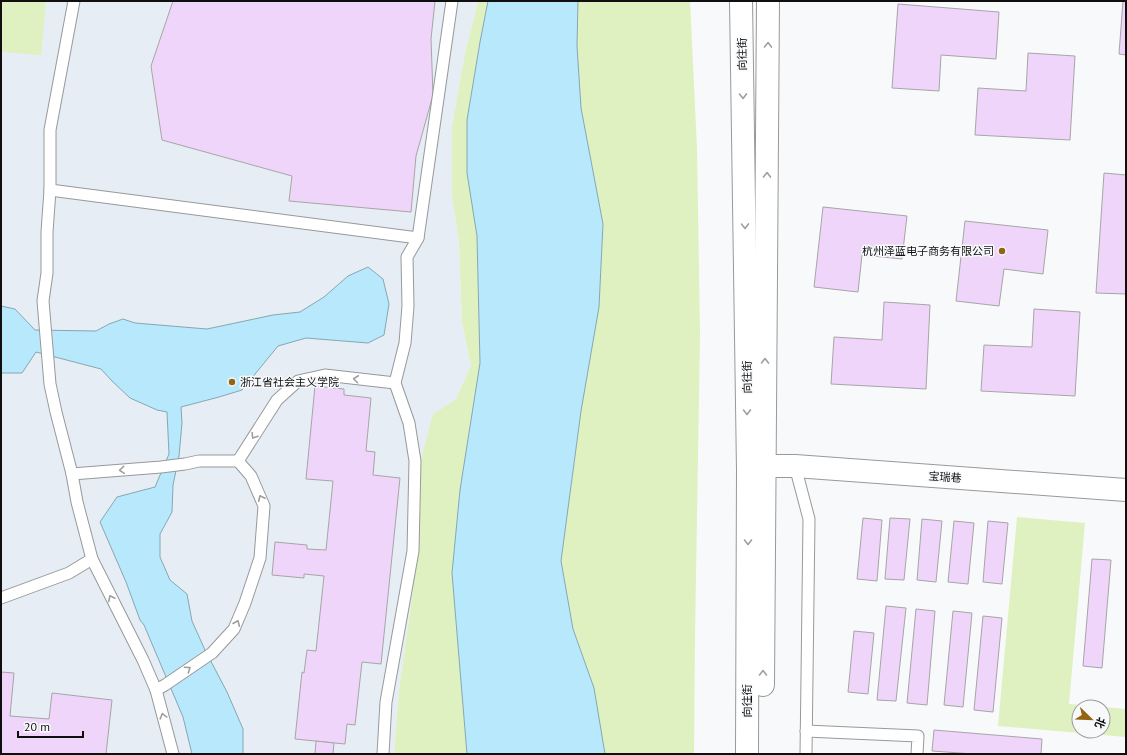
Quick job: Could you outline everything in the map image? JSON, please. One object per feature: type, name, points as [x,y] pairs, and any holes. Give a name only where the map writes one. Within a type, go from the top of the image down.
[{"type":"street","name":"向往街","points":[[741,1],[748,470],[747,754]]},
{"type":"street","name":"向往街","points":[[762,754],[768,1]]},
{"type":"street","name":"宝瑞巷","points":[[764,466],[795,466],[1126,490]]},
{"type":"lane","points":[[74,1],[50,130],[50,190],[47,232],[47,273],[43,301],[50,384],[72,474],[77,502],[92,559],[143,660],[160,687],[173,754]]},
{"type":"lane","points":[[383,754],[386,702],[412,551],[413,536],[415,461],[409,423],[395,383],[405,343],[408,306],[407,257],[418,238],[452,1]]},
{"type":"lane","points":[[50,190],[418,238]]},
{"type":"lane","points":[[238,461],[277,400],[298,381],[325,375],[395,383]]},
{"type":"lane","points":[[72,474],[161,467],[199,461],[238,461],[251,476],[264,506],[260,558],[245,603],[234,629],[212,653],[160,687]]},
{"type":"lane","points":[[795,466],[809,519],[806,754]]},
{"type":"lane","points":[[1,598],[69,573],[92,559]]},
{"type":"lane","points":[[806,731],[918,736],[917,754]]},
{"type":"shaded area","name":"浙江省社会主义学院","points":[[1,1],[478,1],[464,58],[452,126],[452,196],[459,242],[462,323],[471,366],[456,399],[433,414],[412,598],[399,690],[394,754],[1,754]]},
{"type":"green space","points":[[1,1],[46,1],[41,55],[1,52]]},
{"type":"green space","points":[[478,1],[488,1],[467,120],[467,173],[477,236],[480,363],[460,490],[452,573],[467,754],[394,754],[399,690],[412,598],[422,456],[433,414],[456,399],[471,366],[462,323],[459,242],[452,196],[452,126],[464,58]]},
{"type":"green space","points":[[578,1],[690,1],[697,148],[700,335],[694,754],[605,754],[594,688],[573,629],[561,561],[581,411],[599,307],[603,225],[581,108],[577,46]]},
{"type":"green space","points":[[1017,517],[1085,523],[1069,704],[1071,704],[1071,732],[998,726]]},
{"type":"green space","points":[[1111,708],[1126,709],[1126,737],[1111,736]]},
{"type":"water","points":[[488,1],[578,1],[577,46],[581,108],[603,224],[599,307],[581,411],[561,561],[573,629],[594,688],[605,754],[467,754],[452,573],[460,490],[480,363],[477,236],[467,173],[467,120]]},
{"type":"water","points":[[368,267],[383,279],[389,304],[384,335],[368,343],[306,338],[278,346],[242,390],[181,407],[182,423],[179,456],[173,485],[172,512],[160,534],[160,557],[170,580],[187,594],[192,621],[227,692],[243,729],[243,754],[192,754],[183,717],[144,625],[140,620],[126,582],[100,522],[117,497],[155,487],[169,454],[167,412],[157,410],[130,398],[101,369],[36,352],[22,373],[1,373],[1,306],[15,309],[35,330],[96,331],[123,319],[135,323],[207,329],[273,315],[300,312],[324,297],[348,276]]},
{"type":"building","points":[[173,1],[435,1],[431,39],[433,95],[416,156],[411,212],[289,201],[292,176],[162,140],[151,66]]},
{"type":"building","points":[[1123,1],[1126,1],[1126,55],[1119,54]]},
{"type":"building","points":[[898,4],[999,12],[996,59],[941,55],[939,91],[892,88]]},
{"type":"building","points":[[1028,53],[1075,56],[1070,140],[975,135],[978,88],[1026,91]]},
{"type":"building","points":[[1104,173],[1126,175],[1126,294],[1096,293]]},
{"type":"building","points":[[823,207],[907,216],[902,259],[862,255],[858,292],[814,287]]},
{"type":"building","points":[[965,221],[1048,230],[1043,274],[1004,269],[999,306],[956,301]]},
{"type":"building","points":[[884,302],[930,305],[926,389],[831,384],[834,337],[882,340]]},
{"type":"building","points":[[1034,309],[1080,312],[1075,396],[981,391],[984,345],[1032,347]]},
{"type":"building","points":[[315,386],[344,389],[344,395],[371,398],[366,451],[375,452],[373,475],[400,478],[381,664],[362,662],[355,725],[347,724],[345,744],[295,739],[302,672],[304,673],[307,650],[316,651],[324,576],[304,574],[304,578],[272,575],[275,542],[307,545],[307,549],[326,550],[333,481],[306,479]]},
{"type":"building","points":[[863,518],[882,520],[877,581],[857,579]]},
{"type":"building","points":[[890,518],[910,519],[904,580],[885,579]]},
{"type":"building","points":[[922,519],[942,521],[936,582],[917,580]]},
{"type":"building","points":[[954,521],[974,523],[968,584],[948,582]]},
{"type":"building","points":[[988,521],[1008,523],[1002,584],[983,582]]},
{"type":"building","points":[[1092,559],[1111,560],[1102,668],[1083,666]]},
{"type":"building","points":[[886,606],[906,608],[896,701],[877,700]]},
{"type":"building","points":[[916,609],[935,611],[927,705],[907,703]]},
{"type":"building","points":[[953,611],[972,613],[963,707],[944,705]]},
{"type":"building","points":[[983,616],[1002,618],[993,712],[974,710]]},
{"type":"building","points":[[854,631],[874,633],[868,694],[848,692]]},
{"type":"building","points":[[1,672],[14,673],[10,716],[49,719],[52,693],[112,700],[106,754],[1,754]]},
{"type":"building","points":[[934,730],[1042,739],[1041,754],[974,754],[932,751]]},
{"type":"building","points":[[316,741],[334,743],[333,754],[315,754]]},
{"type":"place","name":"杭州泽蓝电子商务有限公司","points":[[1002,251]]},
{"type":"place","name":"浙江省社会主义学院","points":[[232,382]]}]
